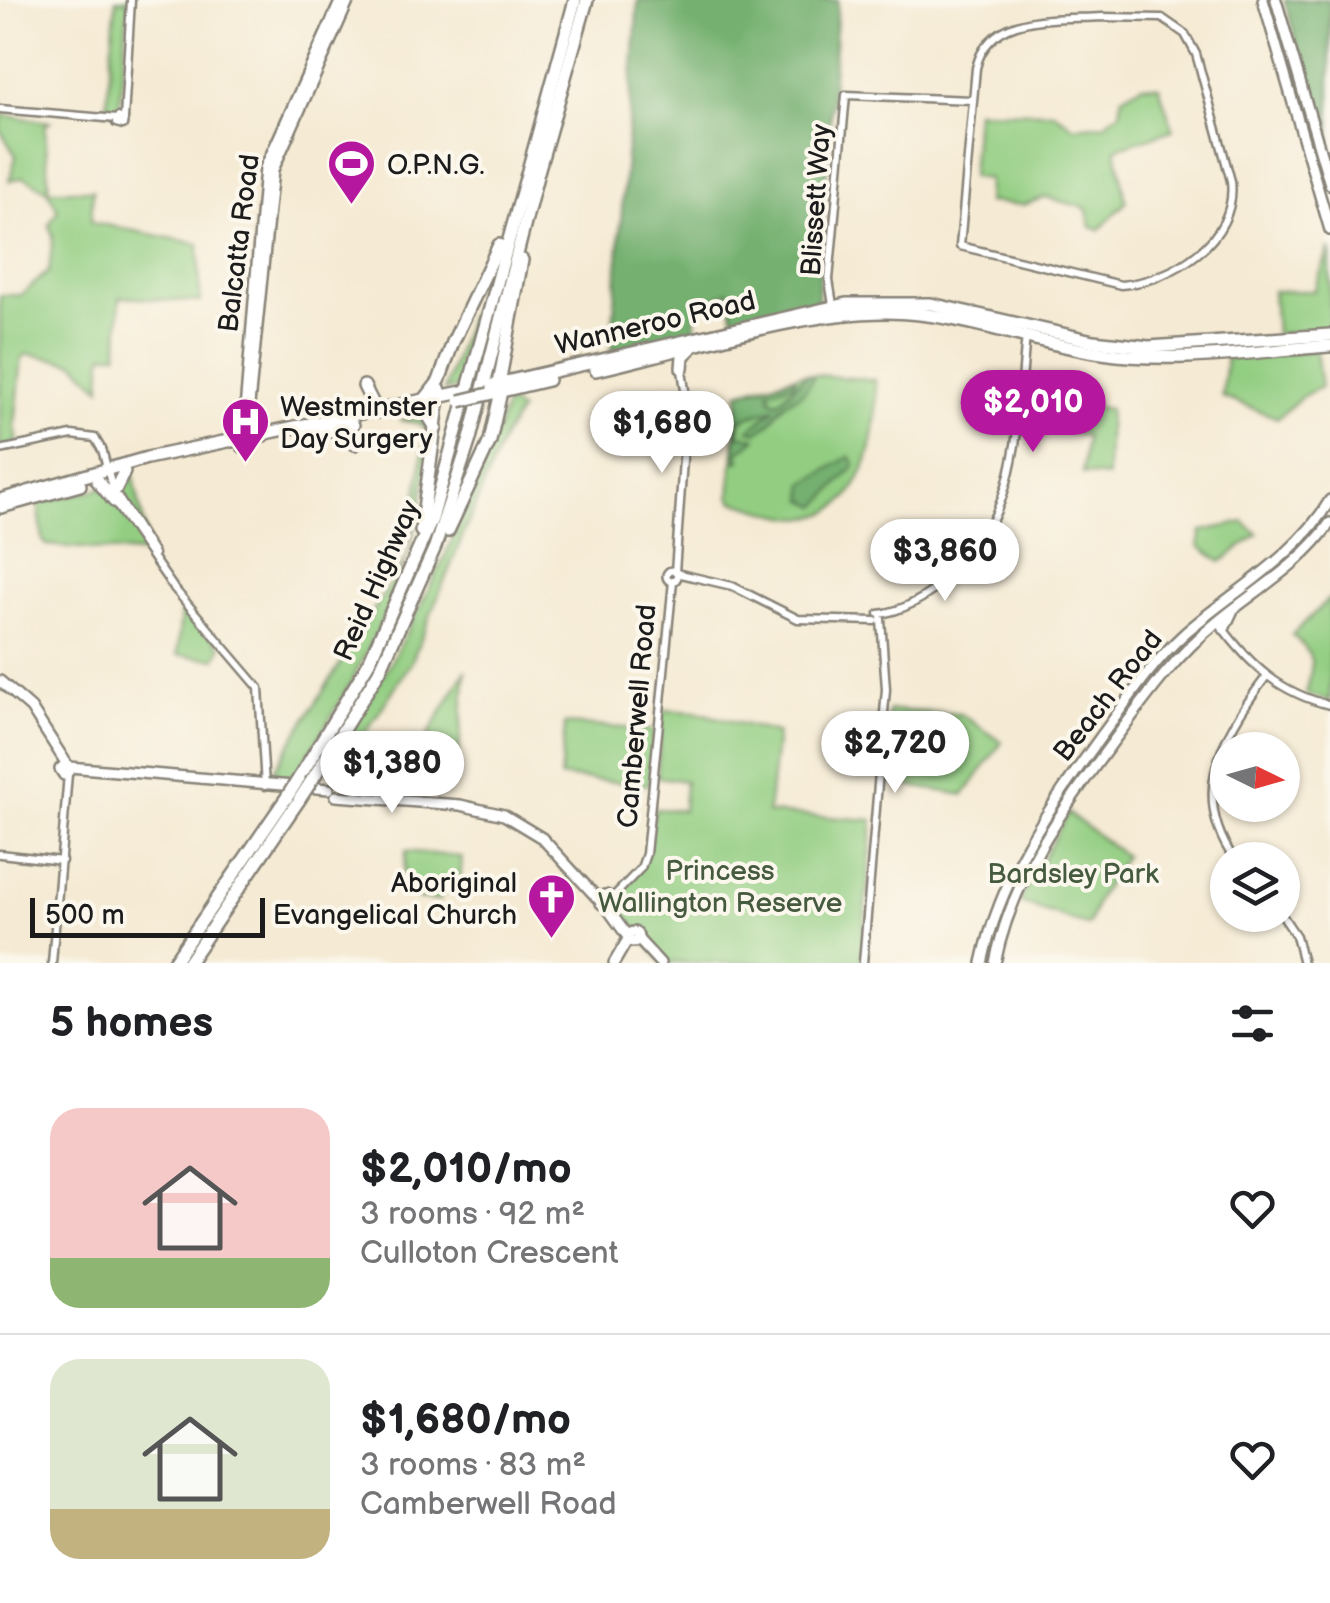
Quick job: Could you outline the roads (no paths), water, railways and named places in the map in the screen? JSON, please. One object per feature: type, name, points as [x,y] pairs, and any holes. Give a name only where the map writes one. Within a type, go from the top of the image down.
[{"type":"highway","name":"Reid Highway","points":[[306,779],[400,600],[454,450],[575,0]]},
{"type":"highway","name":"Reid Highway","points":[[172,963],[293,798],[380,670],[417,593],[470,439],[531,172],[588,0]]},
{"type":"highway","points":[[436,428],[421,406],[436,389],[531,172]]},
{"type":"highway","points":[[498,411],[493,389],[504,361],[531,172]]},
{"type":"highway","name":"Wanneroo Road","points":[[4,502],[107,468],[346,426],[438,401],[834,311],[923,314],[1149,347],[1330,334]]},
{"type":"highway","name":"Wanneroo Road","points":[[1026,331],[1099,353],[1154,357],[1330,346]]},
{"type":"highway","points":[[677,349],[680,368]]},
{"type":"highway","points":[[677,349],[683,356],[680,368]]},
{"type":"highway","points":[[400,600],[424,516],[447,357]]},
{"type":"highway","points":[[417,593],[480,464],[498,411],[520,383],[504,361]]},
{"type":"highway","points":[[364,386],[377,412]]},
{"type":"highway","points":[[330,422],[357,410],[362,402]]},
{"type":"highway","name":"Wanneroo Road","points":[[242,443],[264,435],[421,406]]},
{"type":"highway","points":[[249,410],[252,429],[264,435]]},
{"type":"highway","points":[[242,423],[242,443]]},
{"type":"highway","points":[[346,426],[355,444]]},
{"type":"highway","points":[[107,468],[115,495]]},
{"type":"highway","points":[[107,468],[115,495]]},
{"type":"highway","name":"Reid Highway","points":[[188,963],[293,798]]},
{"type":"main road","name":"Balcatta Road","points":[[242,423],[265,168],[341,0]]},
{"type":"main road","name":"Balcatta Road","points":[[242,443],[249,410],[275,161],[349,0]]},
{"type":"main road","points":[[1263,0],[1330,230]]},
{"type":"main road","points":[[1276,0],[1330,184]]},
{"type":"main road","name":"Beach Road","points":[[982,963],[994,916],[1033,831],[1149,672],[1192,628],[1298,543],[1330,500]]},
{"type":"main road","name":"Beach Road","points":[[995,963],[1013,902],[1046,834],[1167,670],[1287,568],[1330,523]]},
{"type":"main road","points":[[0,680],[32,708],[66,770],[472,803],[505,812],[544,836],[606,900],[632,939],[658,963]]},
{"type":"main road","points":[[615,963],[632,939]]},
{"type":"street","points":[[0,110],[119,119],[131,0]]},
{"type":"street","points":[[1102,17],[1162,18],[1192,44],[1207,90],[1232,181],[1231,202],[1222,223],[1210,241],[1180,268],[1148,281],[1121,286],[960,246],[972,100],[978,57],[989,41],[1007,27],[1102,17]]},
{"type":"street","name":"Blissett Way","points":[[834,311],[830,280],[846,95],[889,93],[972,100]]},
{"type":"street","points":[[673,576],[732,586],[798,619],[878,618],[918,601],[954,574],[974,552],[1000,510],[1014,468],[1026,331]]},
{"type":"street","name":"Camberwell Road","points":[[606,900],[638,867],[644,854],[673,576],[684,404],[680,368]]},
{"type":"street","points":[[0,450],[66,436],[91,437],[107,468]]},
{"type":"street","points":[[115,495],[159,566],[259,688],[263,786]]},
{"type":"street","points":[[1216,608],[1220,625],[1266,679],[1302,701],[1330,706]]},
{"type":"street","points":[[863,963],[886,689],[878,618]]},
{"type":"street","points":[[1192,628],[1220,625]]},
{"type":"street","points":[[1227,842],[1220,828],[1214,780],[1225,746],[1266,679]]},
{"type":"street","points":[[51,963],[66,770]]},
{"type":"street","points":[[0,854],[60,860]]},
{"type":"street","points":[[1292,932],[1302,963]]},
{"type":"place","name":"O.P.N.G.","points":[[352,206]]},
{"type":"place","name":"Westminster Day Surgery","points":[[245,464]]},
{"type":"place","name":"Aboriginal Evangelical Church","points":[[552,940]]},
{"type":"park label","name":"Bardsley Park","points":[[1073,873]]},
{"type":"park label","name":"Princess Wallington Reserve","points":[[720,886]]}]
